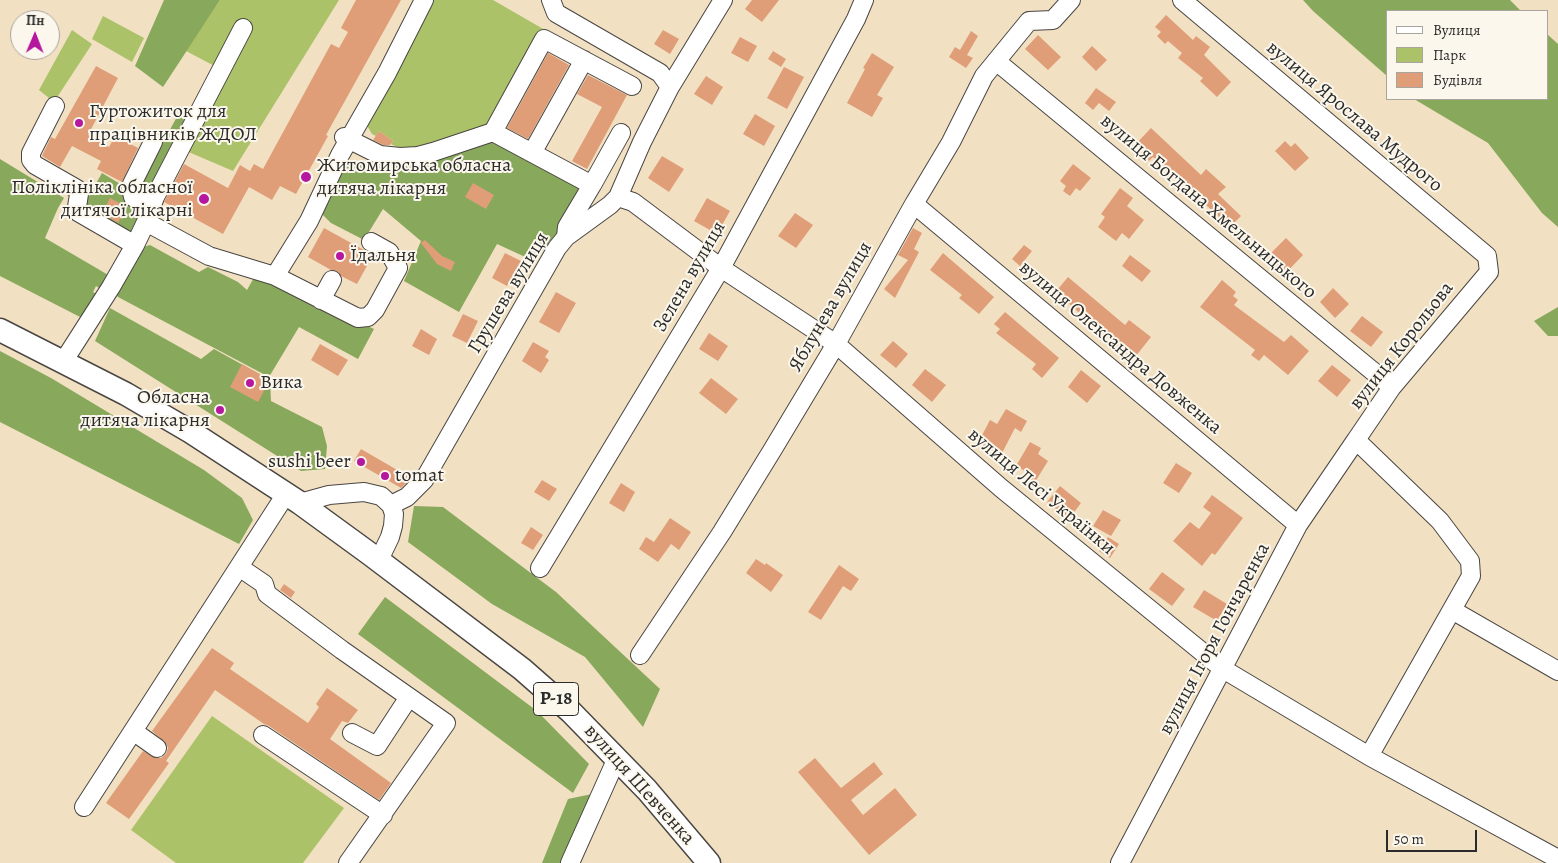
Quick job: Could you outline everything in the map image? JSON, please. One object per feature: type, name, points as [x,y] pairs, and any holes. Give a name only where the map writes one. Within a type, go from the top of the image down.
[{"type":"main road","name":"Р-18","points":[[0,330],[126,394],[191,432],[293,499],[379,560]]},
{"type":"main road","name":"вулиця Шевченка","points":[[379,560],[522,669],[570,712],[647,790],[709,863]]},
{"type":"street","points":[[275,276],[309,221],[346,138],[387,73],[424,0]]},
{"type":"street","points":[[551,0],[556,13],[660,73],[670,87]]},
{"type":"street","name":"Грушева вулиця","points":[[390,504],[408,497],[424,480],[557,248],[566,237],[618,197],[642,142],[670,87],[723,0]]},
{"type":"street","name":"Зелена вулиця","points":[[540,568],[721,268],[856,19],[864,0]]},
{"type":"street","name":"Яблунева вулиця","points":[[640,655],[722,532],[774,449],[951,142],[984,76],[1028,21],[1052,20],[1071,0]]},
{"type":"street","name":"вулиця Ярослава Мудрого","points":[[1182,0],[1487,256],[1489,272]]},
{"type":"street","points":[[63,362],[111,287],[134,245],[149,215],[155,197],[243,28]]},
{"type":"street","points":[[346,138],[380,155],[400,157],[418,156],[493,132],[544,39],[632,86]]},
{"type":"street","points":[[532,152],[584,60]]},
{"type":"street","name":"вулиця Богдана Хмельницького","points":[[996,61],[1392,387]]},
{"type":"street","points":[[55,106],[31,153],[31,160],[35,165],[77,189],[79,194],[78,212],[134,245]]},
{"type":"street","points":[[493,132],[592,186]]},
{"type":"street","points":[[566,237],[567,227],[621,133]]},
{"type":"street","points":[[153,142],[132,184],[133,197],[149,215],[209,256],[275,276],[358,318],[368,317],[371,314],[398,268],[389,252],[371,242]]},
{"type":"street","name":"вулиця Лесі Українки","points":[[618,197],[632,202],[721,268],[836,344],[1001,488],[1223,669]]},
{"type":"street","name":"вулиця Олександра Довженка","points":[[914,204],[1298,525]]},
{"type":"street","name":"вулиця Корольова","points":[[1370,756],[1472,576],[1470,561],[1440,521],[1356,440],[1392,387],[1489,272]]},
{"type":"street","points":[[322,300],[332,280]]},
{"type":"street","name":"вулиця Ігоря Гончаренка","points":[[1120,863],[1298,525],[1356,440]]},
{"type":"street","points":[[84,807],[239,567],[293,499],[364,492],[381,496],[390,504],[394,514],[390,537],[379,560]]},
{"type":"street","points":[[239,567],[264,584],[266,594],[342,650],[446,722],[348,863]]},
{"type":"street","points":[[1452,610],[1558,671]]},
{"type":"street","points":[[1223,669],[1370,756],[1558,859]]},
{"type":"street","points":[[352,733],[377,746],[410,696]]},
{"type":"street","points":[[133,731],[157,748]]},
{"type":"street","points":[[263,735],[382,815]]},
{"type":"street","points":[[570,863],[616,758]]},
{"type":"green space","points":[[164,0],[220,0],[163,87],[135,66]]},
{"type":"green space","points":[[220,0],[339,0],[233,171],[184,150],[226,72],[186,51]]},
{"type":"green space","points":[[432,0],[493,0],[545,30],[492,125],[426,148],[401,149],[391,144],[393,141],[379,131],[376,136],[372,134],[366,124]]},
{"type":"green space","points":[[1303,0],[1510,0],[1520,10],[1386,10],[1386,75]]},
{"type":"green space","points":[[103,16],[144,38],[132,62],[92,39]]},
{"type":"green space","points":[[72,30],[92,44],[54,102],[39,90],[56,60],[60,60],[60,52]]},
{"type":"green space","points":[[1548,35],[1558,44],[1558,227],[1542,213],[1488,143],[1416,100],[1548,100]]},
{"type":"green space","points":[[179,113],[186,116],[147,192],[141,183]]},
{"type":"green space","points":[[491,140],[582,189],[564,224],[534,261],[497,244],[459,312],[404,281],[421,241],[383,209],[364,240],[331,223],[319,211],[348,161],[383,167],[442,156]]},
{"type":"green space","points":[[0,159],[64,198],[45,238],[110,276],[102,290],[96,286],[93,292],[99,295],[82,318],[0,276]]},
{"type":"green space","points":[[102,173],[127,188],[142,208],[130,233],[86,208],[86,201]]},
{"type":"green space","points":[[150,245],[199,272],[208,267],[238,282],[247,290],[256,274],[374,329],[358,359],[299,327],[269,377],[118,297],[115,293],[143,247]]},
{"type":"green space","points":[[1558,307],[1558,336],[1548,336],[1534,321]]},
{"type":"green space","points":[[110,308],[201,359],[214,349],[270,380],[271,401],[322,427],[327,446],[325,469],[301,471],[95,341]]},
{"type":"green space","points":[[0,351],[51,378],[204,470],[242,498],[253,520],[239,544],[0,422]]},
{"type":"green space","points":[[414,506],[443,507],[556,592],[660,689],[643,727],[585,657],[492,604],[408,542]]},
{"type":"green space","points":[[385,597],[537,711],[589,764],[573,793],[358,634]]},
{"type":"green space","points":[[212,716],[344,808],[303,863],[176,863],[131,830]]},
{"type":"green space","points":[[592,794],[561,863],[542,863],[568,799]]},
{"type":"building","points":[[356,0],[401,0],[326,135],[328,136],[296,194],[280,186],[272,200],[249,187],[223,234],[164,202],[184,164],[228,188],[240,165],[250,171],[254,164],[263,169],[331,44],[339,48],[348,32],[341,28]]},
{"type":"building","points":[[752,0],[779,0],[762,22],[745,9]]},
{"type":"building","points":[[1166,15],[1193,40],[1196,36],[1210,47],[1204,55],[1231,82],[1217,97],[1200,81],[1203,78],[1178,58],[1182,53],[1168,41],[1165,44],[1157,36],[1161,32],[1155,27]]},
{"type":"building","points":[[663,30],[679,39],[670,54],[654,44]]},
{"type":"building","points":[[971,31],[978,36],[967,55],[973,58],[966,68],[949,57],[955,47],[960,50]]},
{"type":"building","points":[[1038,35],[1061,57],[1048,70],[1025,49]]},
{"type":"building","points":[[740,37],[757,46],[748,62],[731,53]]},
{"type":"building","points":[[1092,46],[1107,60],[1096,71],[1082,57]]},
{"type":"building","points":[[773,51],[786,59],[781,67],[768,59]]},
{"type":"building","points":[[548,53],[569,65],[528,139],[507,128]]},
{"type":"building","points":[[872,53],[894,67],[877,95],[883,98],[872,117],[847,103]]},
{"type":"building","points":[[96,66],[118,78],[88,135],[109,147],[115,136],[138,148],[122,182],[97,169],[101,161],[72,146],[60,167],[42,156],[51,137],[55,139]]},
{"type":"building","points":[[784,67],[804,77],[787,109],[767,98]]},
{"type":"building","points":[[588,75],[627,95],[587,169],[572,161],[602,107],[577,94]]},
{"type":"building","points":[[706,76],[723,87],[712,105],[694,94]]},
{"type":"building","points":[[1096,88],[1116,102],[1109,111],[1099,103],[1093,110],[1085,103]]},
{"type":"building","points":[[755,114],[775,126],[764,146],[743,134]]},
{"type":"building","points":[[1151,128],[1201,175],[1206,169],[1226,187],[1218,194],[1241,216],[1230,227],[1180,181],[1179,183],[1153,157],[1149,161],[1134,146]]},
{"type":"building","points":[[379,131],[393,141],[390,145],[383,145],[373,140]]},
{"type":"building","points":[[1285,141],[1291,147],[1295,143],[1309,158],[1295,171],[1275,151]]},
{"type":"building","points":[[662,156],[684,169],[669,192],[648,178]]},
{"type":"building","points":[[1073,164],[1091,178],[1080,191],[1076,188],[1070,196],[1063,191],[1066,186],[1060,181]]},
{"type":"building","points":[[473,183],[494,195],[486,209],[465,197]]},
{"type":"building","points":[[1120,188],[1133,198],[1127,206],[1144,220],[1129,239],[1122,233],[1116,241],[1098,227],[1105,217],[1101,214]]},
{"type":"building","points":[[110,198],[127,207],[118,223],[102,213]]},
{"type":"building","points":[[707,198],[730,211],[717,234],[694,221]]},
{"type":"building","points":[[795,213],[813,225],[796,248],[778,236]]},
{"type":"building","name":"Їдальня","points":[[324,228],[373,255],[357,284],[341,276],[337,271],[331,270],[308,257]]},
{"type":"building","points":[[913,228],[922,233],[914,249],[919,252],[895,298],[884,289],[908,260],[898,255]]},
{"type":"building","points":[[1286,238],[1303,255],[1283,276],[1265,259]]},
{"type":"building","points":[[425,240],[442,256],[455,262],[451,271],[437,264],[421,243]]},
{"type":"building","points":[[1024,245],[1032,251],[1020,266],[1012,259]]},
{"type":"building","points":[[505,253],[521,261],[507,286],[492,278]]},
{"type":"building","points":[[943,253],[994,297],[979,314],[959,298],[962,295],[930,270]]},
{"type":"building","points":[[1130,255],[1151,271],[1142,282],[1122,266]]},
{"type":"building","points":[[1068,277],[1125,325],[1129,320],[1151,337],[1135,357],[1123,347],[1120,351],[1110,344],[1112,341],[1068,303],[1066,306],[1053,295]]},
{"type":"building","points":[[1222,280],[1236,292],[1233,296],[1238,300],[1234,305],[1284,342],[1291,335],[1309,351],[1288,375],[1264,355],[1259,361],[1251,355],[1255,350],[1200,307]]},
{"type":"building","points":[[1333,288],[1349,304],[1335,318],[1320,302]]},
{"type":"building","points":[[556,292],[576,303],[559,333],[539,322]]},
{"type":"building","points":[[1005,312],[1059,358],[1042,378],[1032,369],[1036,364],[996,333],[1000,329],[994,324]]},
{"type":"building","points":[[463,314],[478,321],[467,343],[452,336]]},
{"type":"building","points":[[1362,316],[1383,332],[1371,347],[1350,331]]},
{"type":"building","points":[[421,329],[437,339],[429,355],[412,346]]},
{"type":"building","points":[[709,333],[728,346],[718,361],[699,349]]},
{"type":"building","points":[[893,341],[908,354],[896,368],[880,355]]},
{"type":"building","points":[[533,342],[549,351],[545,357],[549,360],[541,373],[522,361]]},
{"type":"building","points":[[320,344],[348,360],[338,376],[311,360]]},
{"type":"building","name":"Вика","points":[[242,364],[270,380],[258,402],[230,387]]},
{"type":"building","points":[[1332,365],[1351,380],[1337,397],[1318,381]]},
{"type":"building","points":[[925,369],[946,385],[932,402],[912,385]]},
{"type":"building","points":[[1081,370],[1101,386],[1087,403],[1068,387]]},
{"type":"building","points":[[711,378],[738,399],[726,414],[699,393]]},
{"type":"building","points":[[1006,409],[1027,421],[1021,432],[1015,428],[1001,455],[978,443],[990,420],[997,424]]},
{"type":"building","points":[[1030,442],[1041,448],[1038,454],[1048,461],[1035,482],[1024,476],[1027,472],[1016,466]]},
{"type":"building","points":[[361,449],[411,478],[401,488],[354,461]]},
{"type":"building","points":[[1176,463],[1192,473],[1179,493],[1163,483]]},
{"type":"building","points":[[542,480],[557,489],[549,501],[534,492]]},
{"type":"building","points":[[621,483],[635,492],[624,512],[609,503]]},
{"type":"building","points":[[1060,486],[1081,503],[1069,519],[1047,502]]},
{"type":"building","points":[[1212,495],[1243,518],[1215,555],[1212,553],[1202,566],[1173,541],[1190,522],[1199,529],[1211,513],[1203,507]]},
{"type":"building","points":[[1103,510],[1121,520],[1111,536],[1093,526]]},
{"type":"building","points":[[670,518],[691,532],[679,550],[671,544],[658,562],[639,549],[646,537],[654,542]]},
{"type":"building","points":[[531,527],[543,535],[533,550],[521,543]]},
{"type":"building","points":[[1108,537],[1119,544],[1110,558],[1099,551]]},
{"type":"building","points":[[756,559],[765,565],[766,563],[783,575],[771,592],[746,573]]},
{"type":"building","points":[[839,565],[859,579],[851,591],[843,586],[821,620],[808,612]]},
{"type":"building","points":[[1162,572],[1185,589],[1172,606],[1149,589]]},
{"type":"building","points":[[284,584],[295,592],[291,598],[280,590]]},
{"type":"building","points":[[1204,590],[1227,604],[1217,621],[1193,607]]},
{"type":"building","points":[[212,648],[234,663],[230,669],[308,723],[319,707],[316,704],[327,688],[358,710],[348,723],[342,721],[330,739],[391,783],[379,800],[215,690],[166,761],[169,763],[129,819],[106,803],[143,751],[156,758],[161,758],[166,754],[168,748],[166,743],[152,731]]},
{"type":"building","points":[[815,758],[841,788],[874,762],[883,774],[851,800],[863,815],[895,788],[917,815],[869,855],[798,772]]},
{"type":"place","name":"Гуртожиток для працiвникiв ЖДОЛ","points":[[79,123]]},
{"type":"place","name":"Житомирська обласна дитяча лікарня","points":[[306,177]]},
{"type":"place","name":"Поліклініка обласної дитячої лікарні","points":[[204,199]]},
{"type":"place","name":"Їдальня","points":[[340,256]]},
{"type":"place","name":"Вика","points":[[250,383]]},
{"type":"place","name":"Обласна дитяча лікарня","points":[[220,410]]},
{"type":"place","name":"sushi beer","points":[[361,462]]},
{"type":"place","name":"tomat","points":[[385,476]]}]
